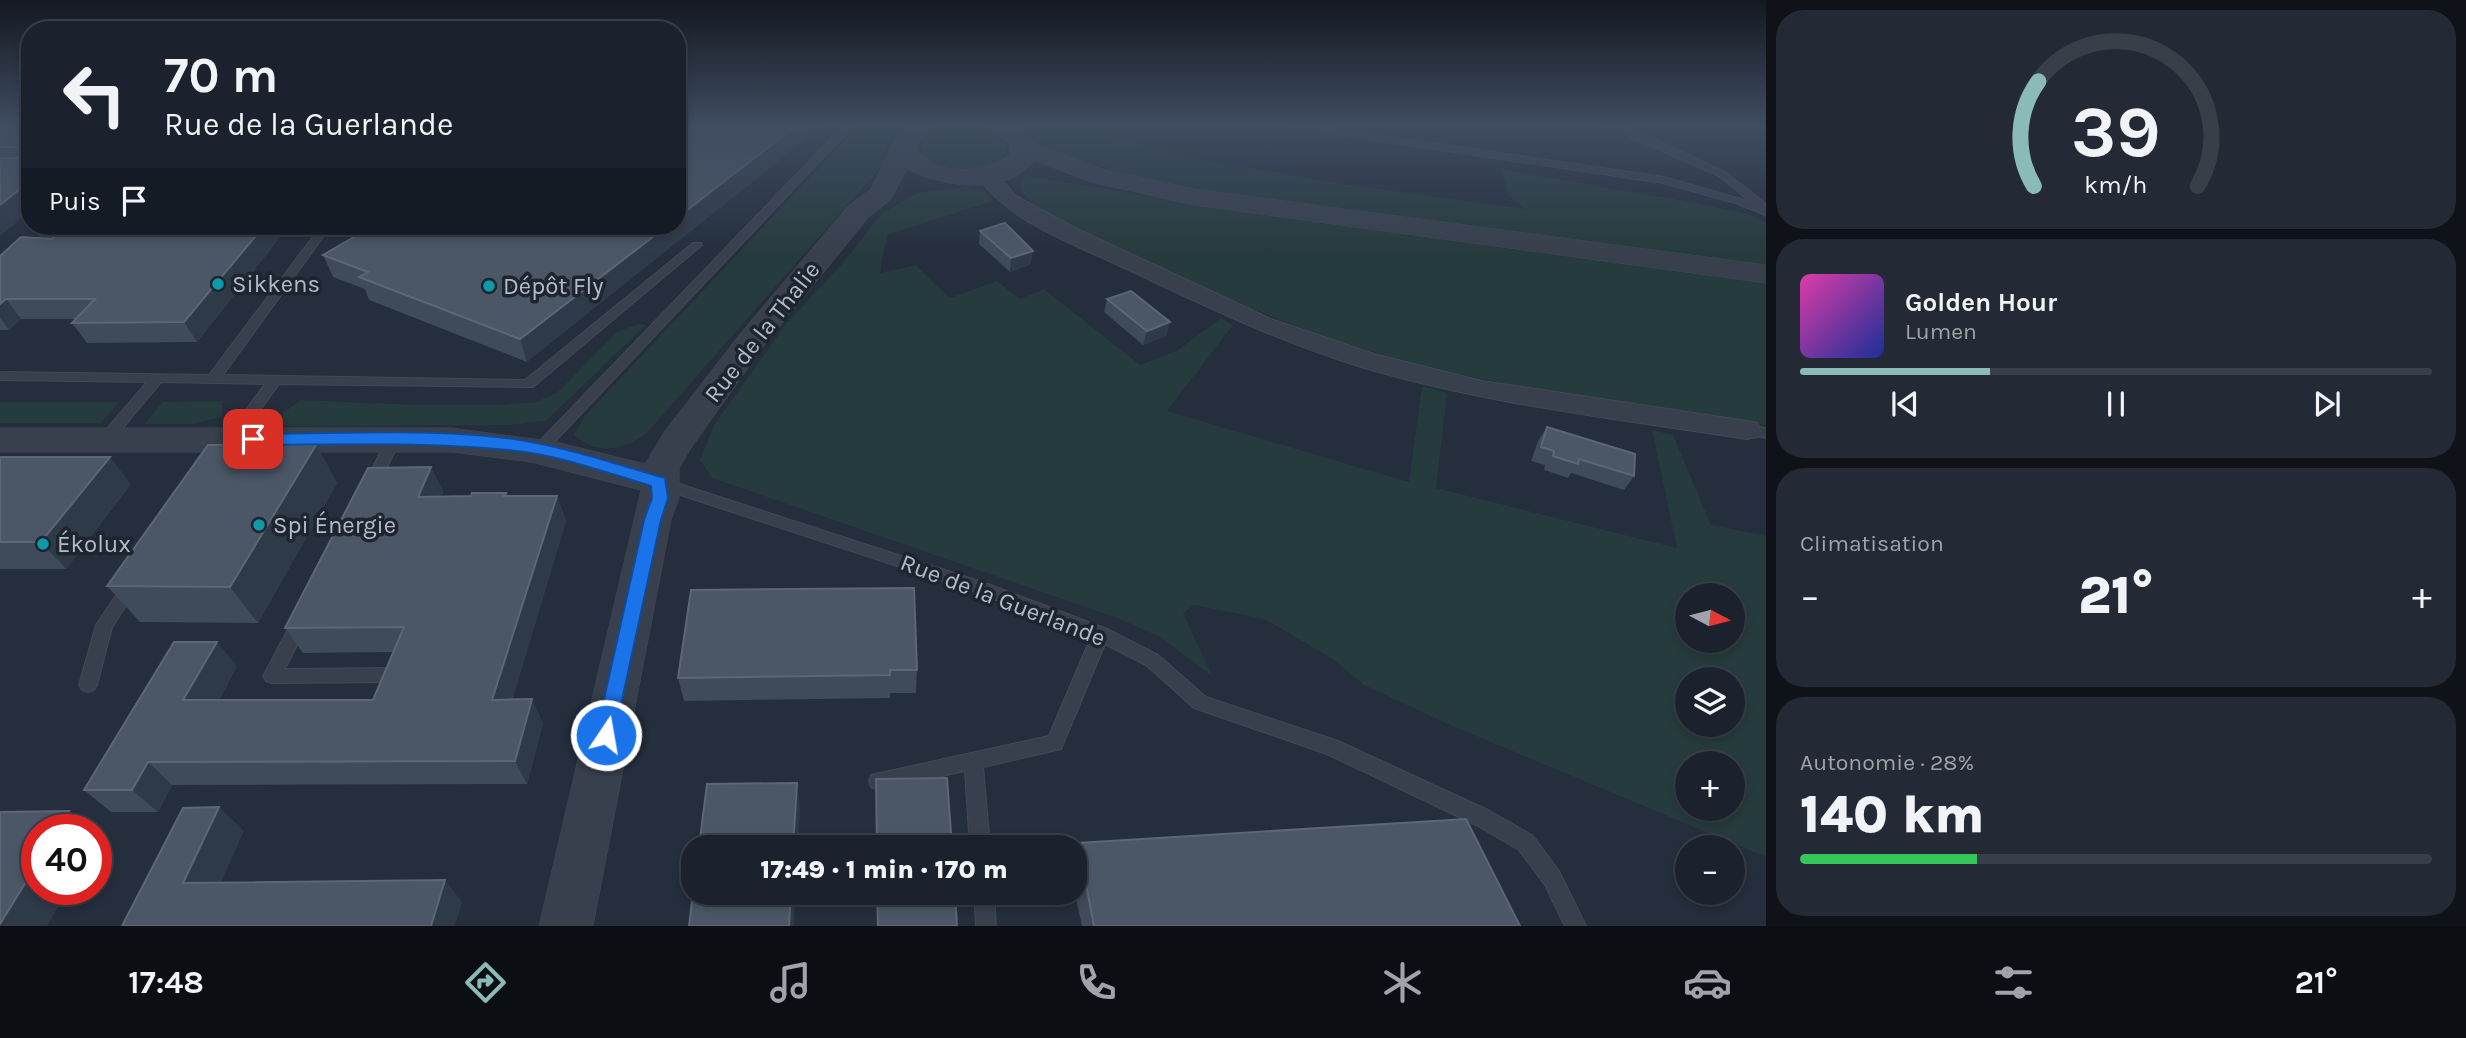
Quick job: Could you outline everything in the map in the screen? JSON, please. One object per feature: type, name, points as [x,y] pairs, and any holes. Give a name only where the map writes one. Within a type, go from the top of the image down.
[{"type":"street","name":"Rue de la Thalie","points":[[659,482],[661,468],[678,440],[751,341],[858,212],[882,193],[895,168]]},
{"type":"street","points":[[923,168],[948,177],[999,173],[1099,176]]},
{"type":"street","points":[[999,173],[1007,168]]},
{"type":"street","points":[[1078,168],[1099,176],[1194,197],[1766,274]]},
{"type":"street","points":[[999,173],[1009,200],[1065,232],[1263,324],[1367,360],[1482,389],[1756,431]]},
{"type":"street","name":"Rue de la Thalie","points":[[882,193],[948,177]]},
{"type":"street","name":"Rue de la Guerlande","points":[[0,440],[105,440],[225,448],[394,439],[463,441],[540,449],[659,482]]},
{"type":"street","points":[[566,926],[646,547],[660,498],[659,482]]},
{"type":"lane","points":[[540,449],[808,168]]},
{"type":"lane","points":[[1584,168],[1664,180],[1766,210]]},
{"type":"lane","points":[[1709,168],[1722,174],[1766,210]]},
{"type":"lane","points":[[19,260],[48,235]]},
{"type":"lane","points":[[213,379],[319,235]]},
{"type":"lane","points":[[0,376],[528,384],[697,244]]},
{"type":"lane","points":[[105,440],[158,378]]},
{"type":"lane","points":[[225,448],[275,380]]},
{"type":"lane","points":[[363,499],[394,439]]},
{"type":"lane","name":"Rue de la Guerlande","points":[[659,482],[982,588],[1101,634],[1152,660],[1200,703],[1332,747],[1483,818],[1526,843],[1552,878],[1576,926]]},
{"type":"lane","points":[[88,685],[104,625],[143,568]]},
{"type":"lane","points":[[309,605],[272,676],[394,675]]},
{"type":"lane","points":[[878,781],[1055,743],[1101,634]]},
{"type":"lane","points":[[973,760],[979,835]]},
{"type":"lane","points":[[985,905],[986,926]]},
{"type":"green space","points":[[818,168],[880,168],[646,434],[619,447],[592,446],[574,435],[585,416]]},
{"type":"green space","points":[[948,168],[979,168],[963,170]]},
{"type":"green space","points":[[1107,168],[1251,168],[1349,185],[1525,209],[1508,195],[1502,170],[1748,214],[1766,222],[1766,267],[1283,204],[1151,182]]},
{"type":"green space","points":[[1024,176],[1199,204],[1766,279],[1766,425],[1494,382],[1387,356],[1335,340],[1271,317],[1209,290],[1055,217],[1031,202],[1023,193],[1021,185]]},
{"type":"green space","points":[[968,187],[985,192],[993,201],[887,235],[880,273],[916,265],[950,298],[997,281],[1020,299],[1044,289],[1140,365],[1178,350],[1221,318],[1233,325],[1167,411],[1409,482],[1422,386],[1447,393],[1436,488],[1677,548],[1652,430],[1673,435],[1711,525],[1766,536],[1766,857],[1745,848],[1745,835],[1713,835],[1680,821],[1745,821],[1745,751],[1675,751],[1675,819],[1450,725],[1364,685],[1334,660],[1265,619],[1194,605],[1183,613],[1212,676],[1160,637],[1120,619],[712,478],[700,460],[714,425],[786,324],[842,264],[881,214],[917,193]]},
{"type":"green space","points":[[638,324],[646,325],[546,421],[509,425],[265,426],[301,400],[418,405],[536,402],[558,392],[617,332]]},
{"type":"green space","points":[[222,401],[222,417],[193,424],[145,424],[162,402]]},
{"type":"green space","points":[[0,402],[119,402],[101,423],[0,423]]},
{"type":"building","points":[[0,168],[21,168],[21,188],[0,205]]},
{"type":"building","points":[[686,168],[741,168],[686,211]]},
{"type":"building","points":[[1005,223],[1033,251],[1011,258],[980,231]]},
{"type":"building","points":[[56,235],[256,235],[184,322],[72,323],[95,299],[6,299],[0,304],[0,256],[21,237],[52,239]]},
{"type":"building","name":"Dépôt Fly","points":[[357,235],[655,235],[520,339],[359,277],[368,272],[323,255]]},
{"type":"building","points":[[1131,291],[1170,322],[1147,331],[1107,299]]},
{"type":"building","points":[[1547,427],[1635,454],[1634,476],[1579,459],[1578,464],[1553,456],[1554,451],[1541,447]]},
{"type":"building","points":[[208,445],[316,445],[230,587],[107,586]]},
{"type":"building","points":[[0,457],[110,457],[41,542],[0,542]]},
{"type":"building","points":[[431,467],[418,497],[471,496],[472,493],[557,496],[492,700],[532,699],[515,761],[148,762],[132,790],[84,790],[174,642],[217,642],[183,700],[373,700],[404,627],[285,628],[368,468]]},
{"type":"building","points":[[914,588],[917,670],[890,670],[890,675],[678,678],[691,590]]},
{"type":"building","points":[[947,778],[951,835],[877,835],[876,779]]},
{"type":"building","points":[[797,783],[794,835],[701,835],[707,784]]},
{"type":"building","points":[[219,807],[183,883],[445,880],[431,926],[122,926],[183,808]]},
{"type":"building","points":[[69,811],[67,814],[21,814],[21,890],[0,924],[0,812]]},
{"type":"building","points":[[1466,819],[1520,926],[1094,926],[1087,890],[1087,842]]},
{"type":"building","points":[[691,905],[790,905],[789,926],[689,926]]},
{"type":"building","points":[[877,905],[956,905],[957,926],[878,926]]},
{"type":"place","name":"Sikkens","points":[[218,284]]},
{"type":"place","name":"Dépôt Fly","points":[[489,286]]},
{"type":"place","name":"Spi Énergie","points":[[259,525]]},
{"type":"place","name":"Ékolux","points":[[43,544]]},
{"type":"route","points":[[253,439],[451,440],[518,445],[555,452],[659,482],[660,498],[652,520],[606,735]]}]
